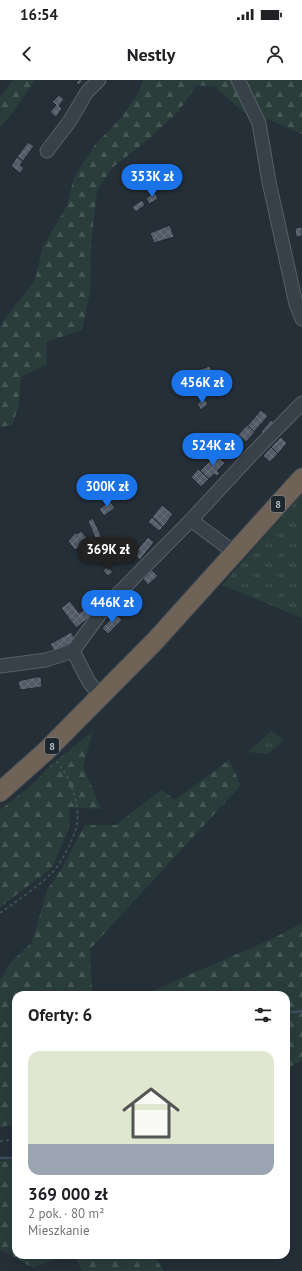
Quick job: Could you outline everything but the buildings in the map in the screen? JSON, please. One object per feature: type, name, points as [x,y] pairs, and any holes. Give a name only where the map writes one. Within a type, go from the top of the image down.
[{"type":"highway","name":"8","points":[[0,792],[46,751],[194,600],[302,478]]},
{"type":"street","points":[[47,151],[69,122],[87,92],[100,80]]},
{"type":"street","points":[[238,80],[260,123],[268,182],[296,304],[302,319]]},
{"type":"street","points":[[0,666],[46,660],[73,651],[105,607],[191,520],[252,453],[302,403]]},
{"type":"street","points":[[191,520],[236,553]]},
{"type":"street","points":[[73,651],[89,682],[100,697]]},
{"type":"path","points":[[0,913],[57,868],[76,831],[77,803],[69,780],[62,768],[46,751]]},
{"type":"path","points":[[0,1141],[12,1140]]},
{"type":"green space","points":[[13,80],[35,80],[14,111],[0,127],[0,97]]},
{"type":"green space","points":[[143,80],[302,80],[302,134],[263,117],[247,115],[215,87],[197,85],[177,113],[150,138],[112,168],[97,191],[91,242],[90,293],[82,330],[46,342],[47,364],[21,377],[19,405],[12,425],[0,427],[0,328],[3,321],[35,280],[43,246],[67,206],[74,177],[94,146],[119,120],[138,94]]},
{"type":"green space","points":[[302,494],[302,618],[222,585]]},
{"type":"green space","points":[[93,731],[83,766],[101,809],[70,807],[69,828],[52,868],[0,907],[0,810],[34,783],[53,763]]},
{"type":"green space","points":[[271,731],[284,740],[268,754],[248,752]]},
{"type":"green space","points":[[229,760],[241,785],[90,949],[92,991],[12,991],[12,1125],[0,1127],[0,981],[9,964],[32,942],[47,890],[62,868],[85,825],[116,825],[161,790],[175,800]]},
{"type":"green space","points":[[302,923],[302,1060],[290,1067],[290,991],[152,991],[274,938]]},
{"type":"green space","points":[[12,1160],[12,1256],[0,1249],[0,1161]]},
{"type":"green space","points":[[17,1259],[54,1259],[33,1268]]},
{"type":"green space","points":[[77,1259],[156,1259],[164,1271],[82,1271]]},
{"type":"waterway","points":[[290,1012],[302,1011]]},
{"type":"waterway","points":[[0,1158],[12,1158]]}]
